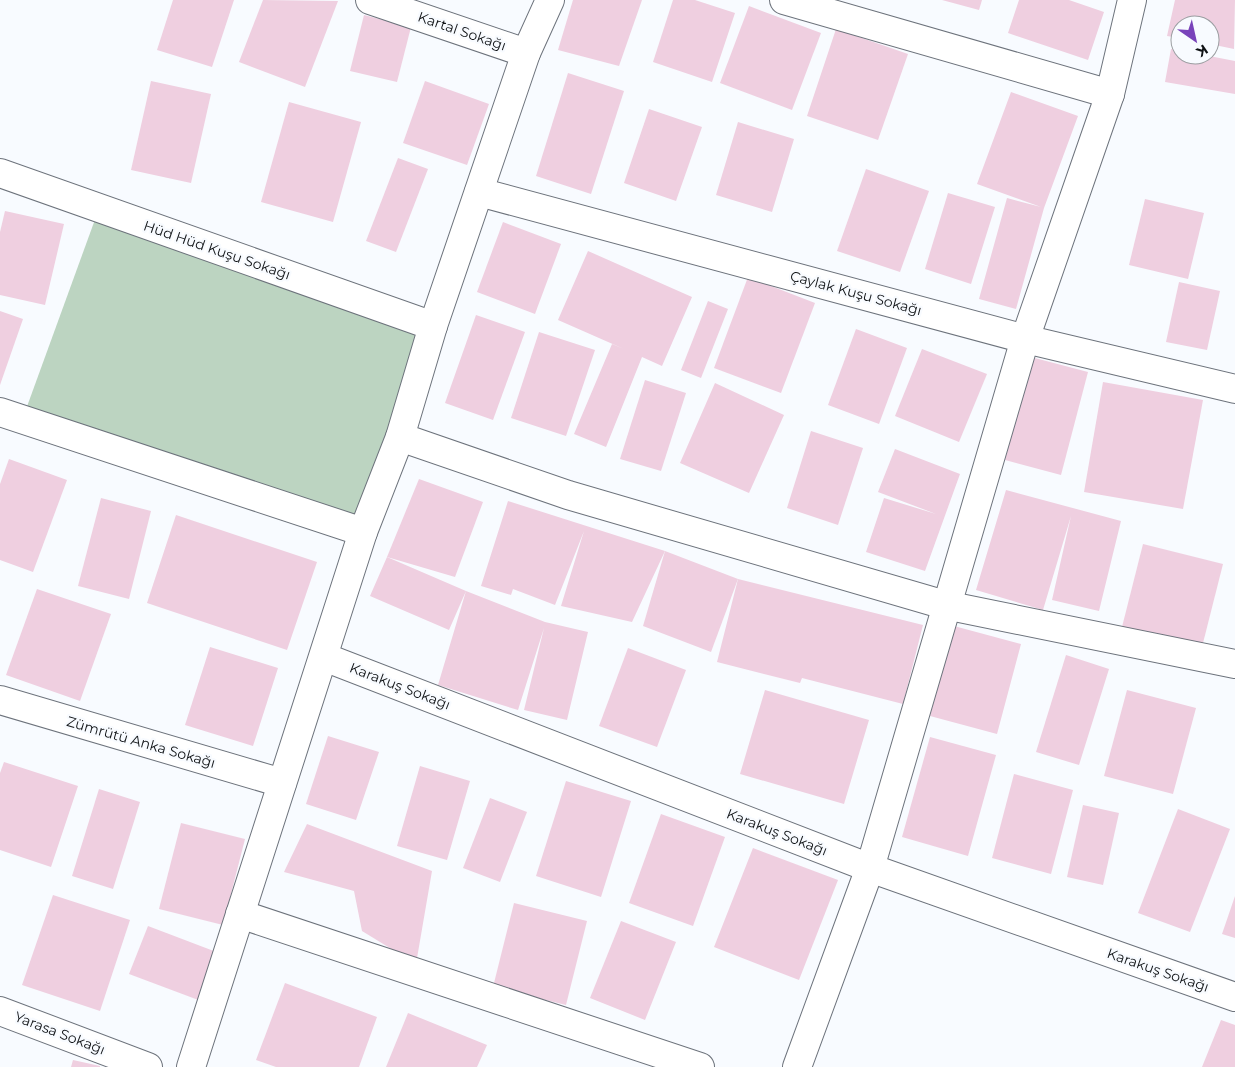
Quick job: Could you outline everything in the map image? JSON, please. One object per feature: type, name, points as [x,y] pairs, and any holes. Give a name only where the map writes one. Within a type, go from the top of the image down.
[{"type":"street","name":"Kartal Sokağı","points":[[370,0],[526,53]]},
{"type":"street","points":[[190,1067],[363,532],[400,437],[433,326],[526,53],[550,0]]},
{"type":"street","points":[[784,0],[1110,94]]},
{"type":"street","points":[[797,1067],[870,868],[945,605],[1025,339],[1110,94],[1132,0]]},
{"type":"street","name":"Hüd Hüd Kuşu Sokağı","points":[[0,173],[433,326]]},
{"type":"street","name":"Çaylak Kuşu Sokağı","points":[[479,192],[1025,339],[1235,389]]},
{"type":"street","points":[[0,412],[363,532]]},
{"type":"street","points":[[400,437],[568,495],[945,605],[1235,664]]},
{"type":"street","name":"Karakuş Sokağı","points":[[324,657],[870,868],[1235,997]]},
{"type":"street","name":"Zümrütü Anka Sokağı","points":[[0,700],[282,783]]},
{"type":"street","points":[[240,914],[700,1067]]},
{"type":"street","name":"Yarasa Sokağı","points":[[0,1010],[148,1067]]},
{"type":"green space","points":[[97,214],[421,329],[359,522],[25,412]]},
{"type":"building","points":[[173,0],[234,0],[212,67],[157,50]]},
{"type":"building","points":[[263,0],[338,1],[305,87],[239,62]]},
{"type":"building","points":[[573,0],[642,0],[619,66],[558,50]]},
{"type":"building","points":[[673,0],[695,0],[735,13],[712,82],[653,62]]},
{"type":"building","points":[[942,0],[982,0],[979,10]]},
{"type":"building","points":[[1019,0],[1069,0],[1104,12],[1088,60],[1008,33]]},
{"type":"building","points":[[1175,0],[1235,0],[1234,49],[1220,46],[1220,15],[1172,15]]},
{"type":"building","points":[[749,6],[821,33],[792,110],[720,83]]},
{"type":"building","points":[[364,15],[411,27],[397,82],[350,71]]},
{"type":"building","points":[[1170,22],[1170,36],[1167,36]]},
{"type":"building","points":[[836,29],[908,54],[878,140],[807,116]]},
{"type":"building","points":[[1170,54],[1170,65],[1220,65],[1220,58],[1235,61],[1235,94],[1165,82]]},
{"type":"building","points":[[568,73],[624,91],[591,194],[536,176]]},
{"type":"building","points":[[151,81],[211,94],[191,183],[131,170]]},
{"type":"building","points":[[425,81],[489,104],[467,165],[403,143]]},
{"type":"building","points":[[1011,92],[1078,116],[1044,208],[1016,309],[979,299],[1007,198],[1041,207],[977,184]]},
{"type":"building","points":[[289,102],[361,122],[333,222],[261,202]]},
{"type":"building","points":[[649,109],[702,127],[676,201],[624,183]]},
{"type":"building","points":[[738,122],[794,139],[772,212],[716,195]]},
{"type":"building","points":[[398,158],[428,169],[396,252],[366,241]]},
{"type":"building","points":[[866,169],[929,191],[900,272],[837,251]]},
{"type":"building","points":[[948,193],[995,207],[971,284],[925,269]]},
{"type":"building","points":[[1145,199],[1204,213],[1188,279],[1129,265]]},
{"type":"building","points":[[5,211],[64,224],[45,305],[0,295],[0,232]]},
{"type":"building","points":[[503,222],[561,244],[535,314],[477,292]]},
{"type":"building","points":[[588,251],[692,297],[662,366],[642,357],[606,447],[574,434],[612,344],[624,349],[558,320]]},
{"type":"building","points":[[748,277],[815,303],[781,393],[714,368]]},
{"type":"building","points":[[1179,282],[1220,291],[1207,350],[1166,342]]},
{"type":"building","points":[[708,301],[728,309],[701,378],[681,370]]},
{"type":"building","points":[[0,311],[23,319],[0,385]]},
{"type":"building","points":[[476,315],[525,332],[493,420],[445,403]]},
{"type":"building","points":[[856,329],[907,348],[879,424],[828,405]]},
{"type":"building","points":[[539,332],[595,350],[566,436],[511,418]]},
{"type":"building","points":[[922,349],[987,374],[959,442],[895,416]]},
{"type":"building","points":[[1031,357],[1088,372],[1061,475],[1005,460]]},
{"type":"building","points":[[645,380],[686,393],[661,471],[620,459]]},
{"type":"building","points":[[1103,382],[1203,400],[1183,509],[1084,492]]},
{"type":"building","points":[[715,383],[784,415],[749,493],[680,463]]},
{"type":"building","points":[[811,431],[863,448],[838,525],[787,508]]},
{"type":"building","points":[[895,449],[960,474],[925,571],[866,552],[884,498],[936,514],[878,492]]},
{"type":"building","points":[[9,459],[67,480],[33,572],[0,560],[0,484]]},
{"type":"building","points":[[419,479],[483,502],[455,577],[387,557]]},
{"type":"building","points":[[1006,490],[1121,521],[1099,611],[1052,600],[1071,516],[1043,610],[976,590]]},
{"type":"building","points":[[101,498],[151,511],[129,599],[78,586]]},
{"type":"building","points":[[508,501],[665,551],[632,622],[561,606],[584,531],[555,605],[513,589],[511,595],[481,586]]},
{"type":"building","points":[[176,515],[317,562],[287,650],[147,603]]},
{"type":"building","points":[[1143,544],[1223,564],[1202,647],[1122,627]]},
{"type":"building","points":[[665,551],[738,579],[711,652],[643,626]]},
{"type":"building","points":[[387,557],[466,591],[449,630],[370,596]]},
{"type":"building","points":[[738,579],[923,625],[903,704],[802,678],[800,683],[717,662]]},
{"type":"building","points":[[37,589],[111,614],[80,701],[6,675]]},
{"type":"building","points":[[466,591],[545,622],[588,632],[567,720],[524,710],[544,628],[518,710],[438,685]]},
{"type":"building","points":[[954,626],[1021,644],[997,734],[930,716]]},
{"type":"building","points":[[210,647],[278,668],[253,746],[185,725]]},
{"type":"building","points":[[628,648],[686,670],[657,747],[599,726]]},
{"type":"building","points":[[1066,655],[1109,669],[1079,765],[1036,752]]},
{"type":"building","points":[[765,690],[869,720],[844,804],[740,774]]},
{"type":"building","points":[[1127,690],[1196,708],[1173,794],[1104,776]]},
{"type":"building","points":[[328,736],[379,752],[356,820],[306,804]]},
{"type":"building","points":[[930,737],[996,755],[968,856],[902,837]]},
{"type":"building","points":[[4,762],[78,786],[51,867],[0,850],[0,773]]},
{"type":"building","points":[[420,766],[470,781],[447,860],[397,846]]},
{"type":"building","points":[[1014,774],[1073,790],[1051,874],[992,858]]},
{"type":"building","points":[[566,781],[631,801],[601,897],[536,876]]},
{"type":"building","points":[[99,789],[140,802],[113,889],[72,876]]},
{"type":"building","points":[[490,798],[527,812],[500,882],[463,868]]},
{"type":"building","points":[[1083,805],[1119,813],[1103,885],[1067,877]]},
{"type":"building","points":[[1178,809],[1230,829],[1190,932],[1138,913]]},
{"type":"building","points":[[661,814],[725,837],[693,926],[629,903]]},
{"type":"building","points":[[181,823],[245,839],[223,925],[159,909]]},
{"type":"building","points":[[307,824],[432,871],[416,964],[362,931],[354,891],[284,872]]},
{"type":"building","points":[[753,848],[838,880],[799,980],[714,947]]},
{"type":"building","points":[[53,895],[130,920],[100,1011],[22,985]]},
{"type":"building","points":[[1235,896],[1235,938],[1222,934]]},
{"type":"building","points":[[514,903],[587,921],[566,1005],[493,987]]},
{"type":"building","points":[[621,921],[676,942],[645,1020],[590,998]]},
{"type":"building","points":[[148,926],[219,953],[201,1001],[129,974]]},
{"type":"building","points":[[285,983],[377,1017],[359,1067],[276,1067],[256,1060]]},
{"type":"building","points":[[408,1013],[487,1045],[477,1067],[386,1067]]},
{"type":"building","points":[[1221,1020],[1235,1025],[1235,1067],[1202,1067]]},
{"type":"building","points":[[73,1060],[100,1066],[100,1067],[71,1067]]}]
